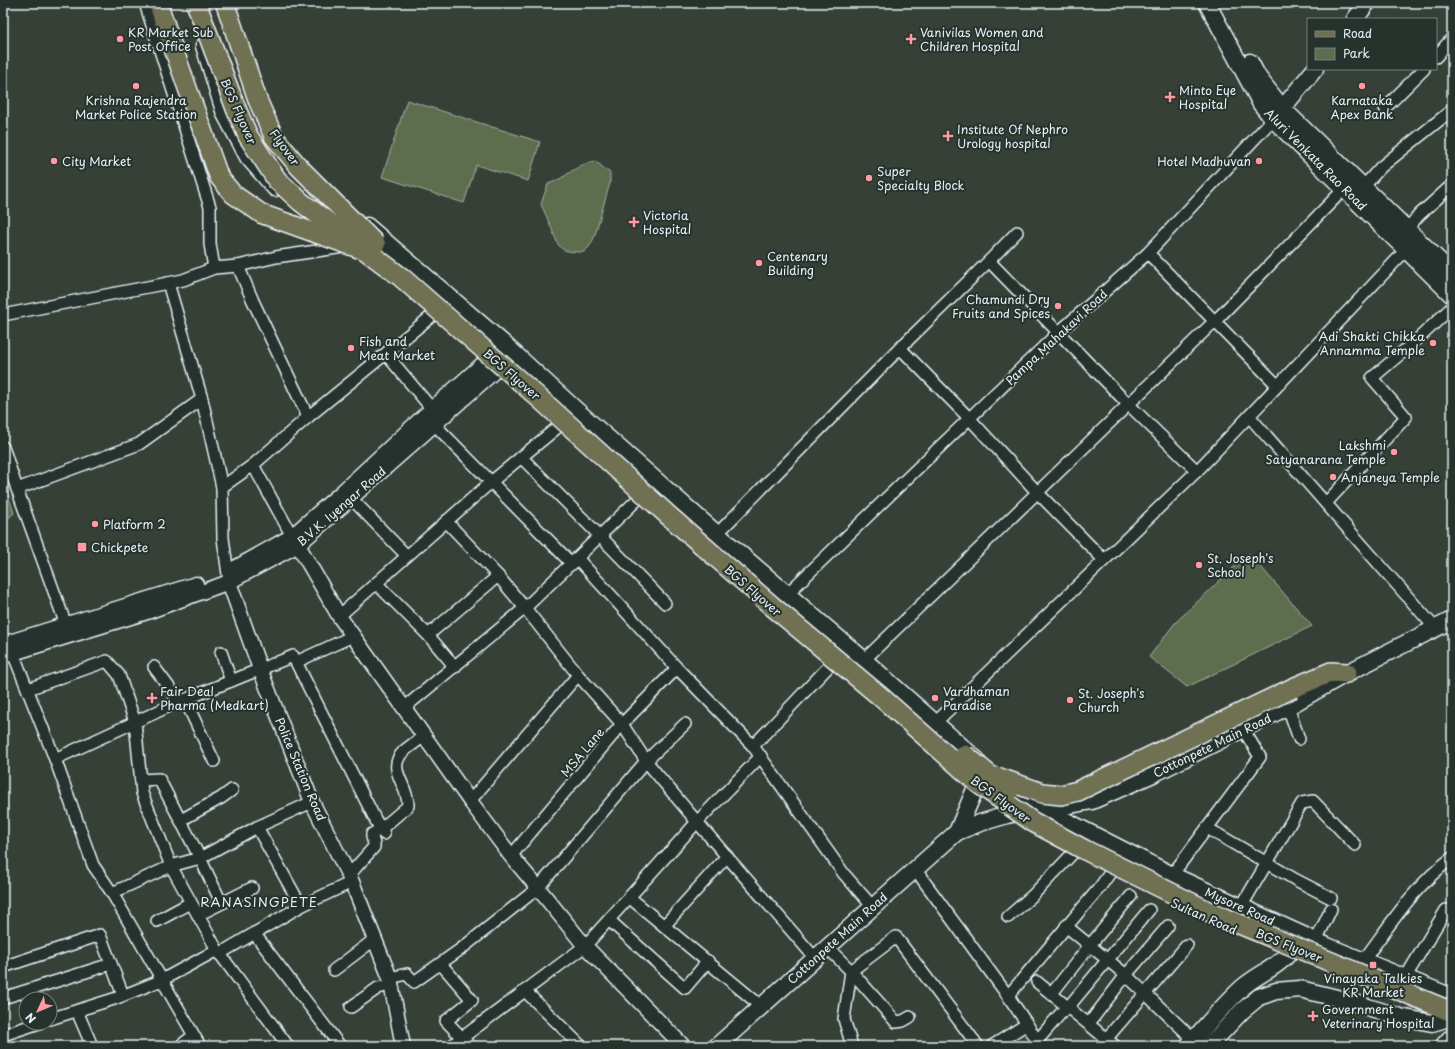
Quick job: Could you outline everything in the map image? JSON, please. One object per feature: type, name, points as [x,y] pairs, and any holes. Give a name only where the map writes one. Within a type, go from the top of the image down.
[{"type":"highway","name":"BGS Flyover","points":[[196,3],[245,130],[277,180],[301,202],[372,248],[401,277],[538,397],[669,516],[979,784],[1008,806],[1033,822],[1085,850],[1208,911],[1452,1012]]},
{"type":"highway","name":"BGS Flyover","points":[[205,3],[244,108],[258,136],[284,174],[308,199],[350,229],[720,545],[888,686],[982,781],[1097,842],[1301,942],[1416,990],[1452,1003]]},
{"type":"highway","points":[[982,781],[1042,793],[1061,794],[1078,791],[1292,688],[1331,672],[1347,673]]},
{"type":"main road","points":[[158,3],[219,177],[233,194],[262,214],[372,248]]},
{"type":"main road","name":"Sultan Road","points":[[187,3],[203,45],[225,114],[248,157],[267,180],[288,201],[344,247],[398,284],[491,365],[558,427],[766,609],[982,781],[1007,815],[1154,893],[1233,930],[1321,962],[1452,1020]]},
{"type":"main road","name":"Mysore Road","points":[[216,3],[252,103],[270,144],[311,188],[366,225],[507,347],[717,534],[864,660],[985,767],[1041,808],[1172,875],[1316,941],[1452,997]]},
{"type":"main road","name":"Flyover","points":[[225,3],[258,101],[274,137],[372,248]]},
{"type":"main road","name":"Aluri Venkata Rao Road","points":[[1207,3],[1261,104],[1278,114],[1364,186],[1452,273]]},
{"type":"main road","name":"Aluri Venkata Rao Road","points":[[1219,3],[1278,114],[1344,189],[1452,295]]},
{"type":"main road","points":[[1356,18],[1368,3]]},
{"type":"main road","name":"Pampa Mahakavi Road","points":[[1278,114],[1314,70]]},
{"type":"main road","name":"Cottonpete Main Road","points":[[717,1046],[872,906],[957,832],[1007,815],[1041,808],[1059,808],[1092,801],[1153,774],[1288,707],[1347,673],[1452,620]]},
{"type":"main road","name":"Cottonpete Main Road","points":[[957,832],[982,781]]},
{"type":"main road","points":[[1071,849],[1080,815],[1092,801]]},
{"type":"main road","points":[[1191,1043],[1227,1002],[1238,992],[1252,980],[1279,963],[1291,951],[1301,934]]},
{"type":"main road","points":[[1208,1046],[1242,1011],[1259,997],[1276,991],[1300,989],[1345,1000],[1400,1017],[1432,1023],[1452,1017]]},
{"type":"street","points":[[145,3],[210,206],[210,244],[214,268]]},
{"type":"street","points":[[1437,56],[1452,38]]},
{"type":"street","points":[[1386,108],[1423,70]]},
{"type":"street","points":[[1364,186],[1381,167],[1452,110]]},
{"type":"street","name":"Pampa Mahakavi Road","points":[[787,594],[1059,332],[1148,253],[1278,114]]},
{"type":"street","points":[[1407,229],[1419,215],[1452,185]]},
{"type":"street","points":[[864,660],[1215,320],[1344,189]]},
{"type":"street","points":[[701,553],[717,534],[900,348],[1018,232]]},
{"type":"street","points":[[3,315],[183,280],[214,268],[238,266],[276,257],[344,247]]},
{"type":"street","points":[[935,723],[1197,471],[1406,250]]},
{"type":"street","points":[[1148,253],[1215,320],[1277,386]]},
{"type":"street","points":[[988,261],[1128,404],[1197,471]]},
{"type":"street","points":[[238,266],[308,418]]},
{"type":"street","name":"Police Station Road","points":[[168,283],[202,399],[222,487],[223,538],[229,577],[260,669],[312,802],[350,878],[391,982],[401,1045]]},
{"type":"street","points":[[1326,503],[1406,417],[1372,378],[1419,338],[1452,306]]},
{"type":"street","points":[[222,487],[253,465],[433,314]]},
{"type":"street","name":"B.V.K. Iyengar Road","points":[[295,541],[342,492],[491,365],[507,347]]},
{"type":"street","points":[[900,348],[970,419],[1038,493],[1104,560]]},
{"type":"street","points":[[386,354],[430,416],[491,482],[575,561],[753,746],[844,874],[872,906]]},
{"type":"street","points":[[16,489],[139,444],[202,399]]},
{"type":"street","name":"B.V.K. Iyengar Road","points":[[6,651],[150,611],[229,577],[295,541],[351,498],[430,416]]},
{"type":"street","points":[[1248,416],[1435,628]]},
{"type":"street","points":[[339,616],[406,555],[558,427]]},
{"type":"street","points":[[3,449],[66,626]]},
{"type":"street","points":[[521,457],[665,603]]},
{"type":"street","points":[[253,465],[339,616],[470,801],[511,856],[585,946],[683,1046]]},
{"type":"street","points":[[351,498],[406,555]]},
{"type":"street","points":[[404,708],[525,608],[639,498]]},
{"type":"street","points":[[446,521],[498,576],[578,675],[622,724],[646,761],[815,958]]},
{"type":"street","points":[[428,635],[498,576]]},
{"type":"street","name":"B.V.K. Iyengar Road","points":[[6,651],[66,626],[173,592],[229,577]]},
{"type":"street","points":[[376,583],[428,635],[455,667]]},
{"type":"street","points":[[296,662],[353,636]]},
{"type":"street","points":[[6,651],[28,689],[93,865],[112,893],[200,1046]]},
{"type":"street","points":[[221,652],[231,681]]},
{"type":"street","points":[[55,759],[182,701],[293,656],[382,831]]},
{"type":"street","points":[[28,689],[107,660],[119,675],[135,722],[142,792],[171,866],[218,952],[288,1046]]},
{"type":"street","points":[[753,746],[833,662]]},
{"type":"street","points":[[154,667],[182,701],[214,761]]},
{"type":"street","name":"MSA Lane","points":[[511,856],[622,724],[677,668]]},
{"type":"street","points":[[470,801],[578,675]]},
{"type":"street","points":[[1288,707],[1299,740]]},
{"type":"street","points":[[351,1007],[378,988],[408,974],[414,982],[441,964],[538,888],[646,761],[685,724]]},
{"type":"street","points":[[1172,875],[1260,757],[1243,729]]},
{"type":"street","points":[[58,1017],[162,980],[254,933],[350,878],[375,844],[371,837],[372,834],[382,831],[408,806],[405,789],[396,770],[396,764],[403,752],[424,736]]},
{"type":"street","points":[[452,1046],[467,1042],[525,991],[585,946],[697,822],[761,756]]},
{"type":"street","points":[[141,780],[159,779],[221,902]]},
{"type":"street","points":[[181,820],[221,798],[232,790]]},
{"type":"street","points":[[1241,907],[1302,803],[1313,801],[1355,845]]},
{"type":"street","points":[[112,893],[171,866],[200,858],[257,827],[312,802]]},
{"type":"street","points":[[257,827],[301,906]]},
{"type":"street","points":[[1207,828],[1267,862],[1331,904],[1316,941]]},
{"type":"street","points":[[1008,917],[1032,896],[1071,849]]},
{"type":"street","points":[[664,926],[727,856]]},
{"type":"street","points":[[1363,961],[1408,900],[1440,867],[1452,858]]},
{"type":"street","points":[[915,868],[1008,996],[1038,1043],[1149,910]]},
{"type":"street","points":[[1008,996],[1100,887],[1112,870]]},
{"type":"street","points":[[198,915],[221,902],[252,888]]},
{"type":"street","points":[[1053,992],[1131,896]]},
{"type":"street","points":[[629,897],[761,1006]]},
{"type":"street","points":[[157,921],[190,902]]},
{"type":"street","points":[[1405,978],[1446,910],[1452,914]]},
{"type":"street","points":[[609,920],[685,988],[708,962]]},
{"type":"street","points":[[1066,926],[1108,959],[1146,993],[1191,1043]]},
{"type":"street","points":[[1090,1022],[1126,975],[1168,926]]},
{"type":"street","points":[[254,933],[340,1046]]},
{"type":"street","points":[[3,967],[100,935],[123,995]]},
{"type":"street","points":[[852,1046],[844,1019],[851,971],[896,938],[978,1046]]},
{"type":"street","points":[[334,970],[375,939]]},
{"type":"street","points":[[1037,982],[1069,1006],[1111,1042],[1146,993],[1187,945]]},
{"type":"street","points":[[827,947],[851,971],[896,1022],[903,1021],[910,1017]]},
{"type":"street","points":[[3,998],[112,964]]},
{"type":"street","points":[[441,964],[472,1000],[446,1021],[467,1042]]},
{"type":"street","points":[[525,991],[581,1046]]},
{"type":"street","points":[[77,1011],[92,1046]]},
{"type":"street","points":[[992,1046],[1027,1024]]},
{"type":"street","points":[[3,1035],[18,1030]]},
{"type":"street","points":[[180,1046],[193,1036]]},
{"type":"street","points":[[1440,1046],[1448,1037],[1452,1038]]},
{"type":"green space","points":[[407,100],[540,142],[528,181],[476,165],[464,203],[382,177]]},
{"type":"green space","points":[[595,161],[610,173],[610,183],[594,238],[584,252],[564,250],[558,245],[541,204],[548,184],[581,165]]},
{"type":"green space","points":[[3,480],[14,513],[3,523]]},
{"type":"green space","points":[[1249,553],[1312,626],[1187,687],[1149,657],[1175,623]]},
{"type":"place","name":"KR Market Sub Post Office","points":[[120,39]]},
{"type":"place","name":"Vanivilas Women and Children Hospital","points":[[911,39]]},
{"type":"place","name":"Krishna Rajendra Market Police Station","points":[[136,86]]},
{"type":"place","name":"Karnataka Apex Bank","points":[[1362,86]]},
{"type":"place","name":"Minto Eye Hospital","points":[[1170,97]]},
{"type":"place","name":"Institute Of Nephro Urology hospital","points":[[948,136]]},
{"type":"place","name":"City Market","points":[[54,161]]},
{"type":"place","name":"Hotel Madhuvan","points":[[1259,161]]},
{"type":"place","name":"Super Specialty Block","points":[[869,178]]},
{"type":"place","name":"Victoria Hospital","points":[[634,222]]},
{"type":"place","name":"Centenary Building","points":[[759,263]]},
{"type":"place","name":"Chamundi Dry Fruits and Spices","points":[[1058,306]]},
{"type":"place","name":"Adi Shakti Chikka Annamma Temple","points":[[1433,343]]},
{"type":"place","name":"Fish and Meat Market","points":[[351,348]]},
{"type":"place","name":"Lakshmi Satyanarana Temple","points":[[1394,452]]},
{"type":"place","name":"Anjaneya Temple","points":[[1333,477]]},
{"type":"place","name":"Platform 2","points":[[95,524]]},
{"type":"place","name":"Chickpete","points":[[82,547]]},
{"type":"place","name":"St. Joseph's School","points":[[1199,565]]},
{"type":"place","name":"Fair Deal Pharma (Medkart)","points":[[152,698]]},
{"type":"place","name":"Vardhaman Paradise","points":[[935,698]]},
{"type":"place","name":"St. Joseph's Church","points":[[1070,700]]},
{"type":"place","name":"Vinayaka Talkies KR Market","points":[[1373,965]]},
{"type":"place","name":"Government Veterinary Hospital","points":[[1313,1016]]},
{"type":"district","name":"RANASINGPETE","points":[[259,901]]}]
